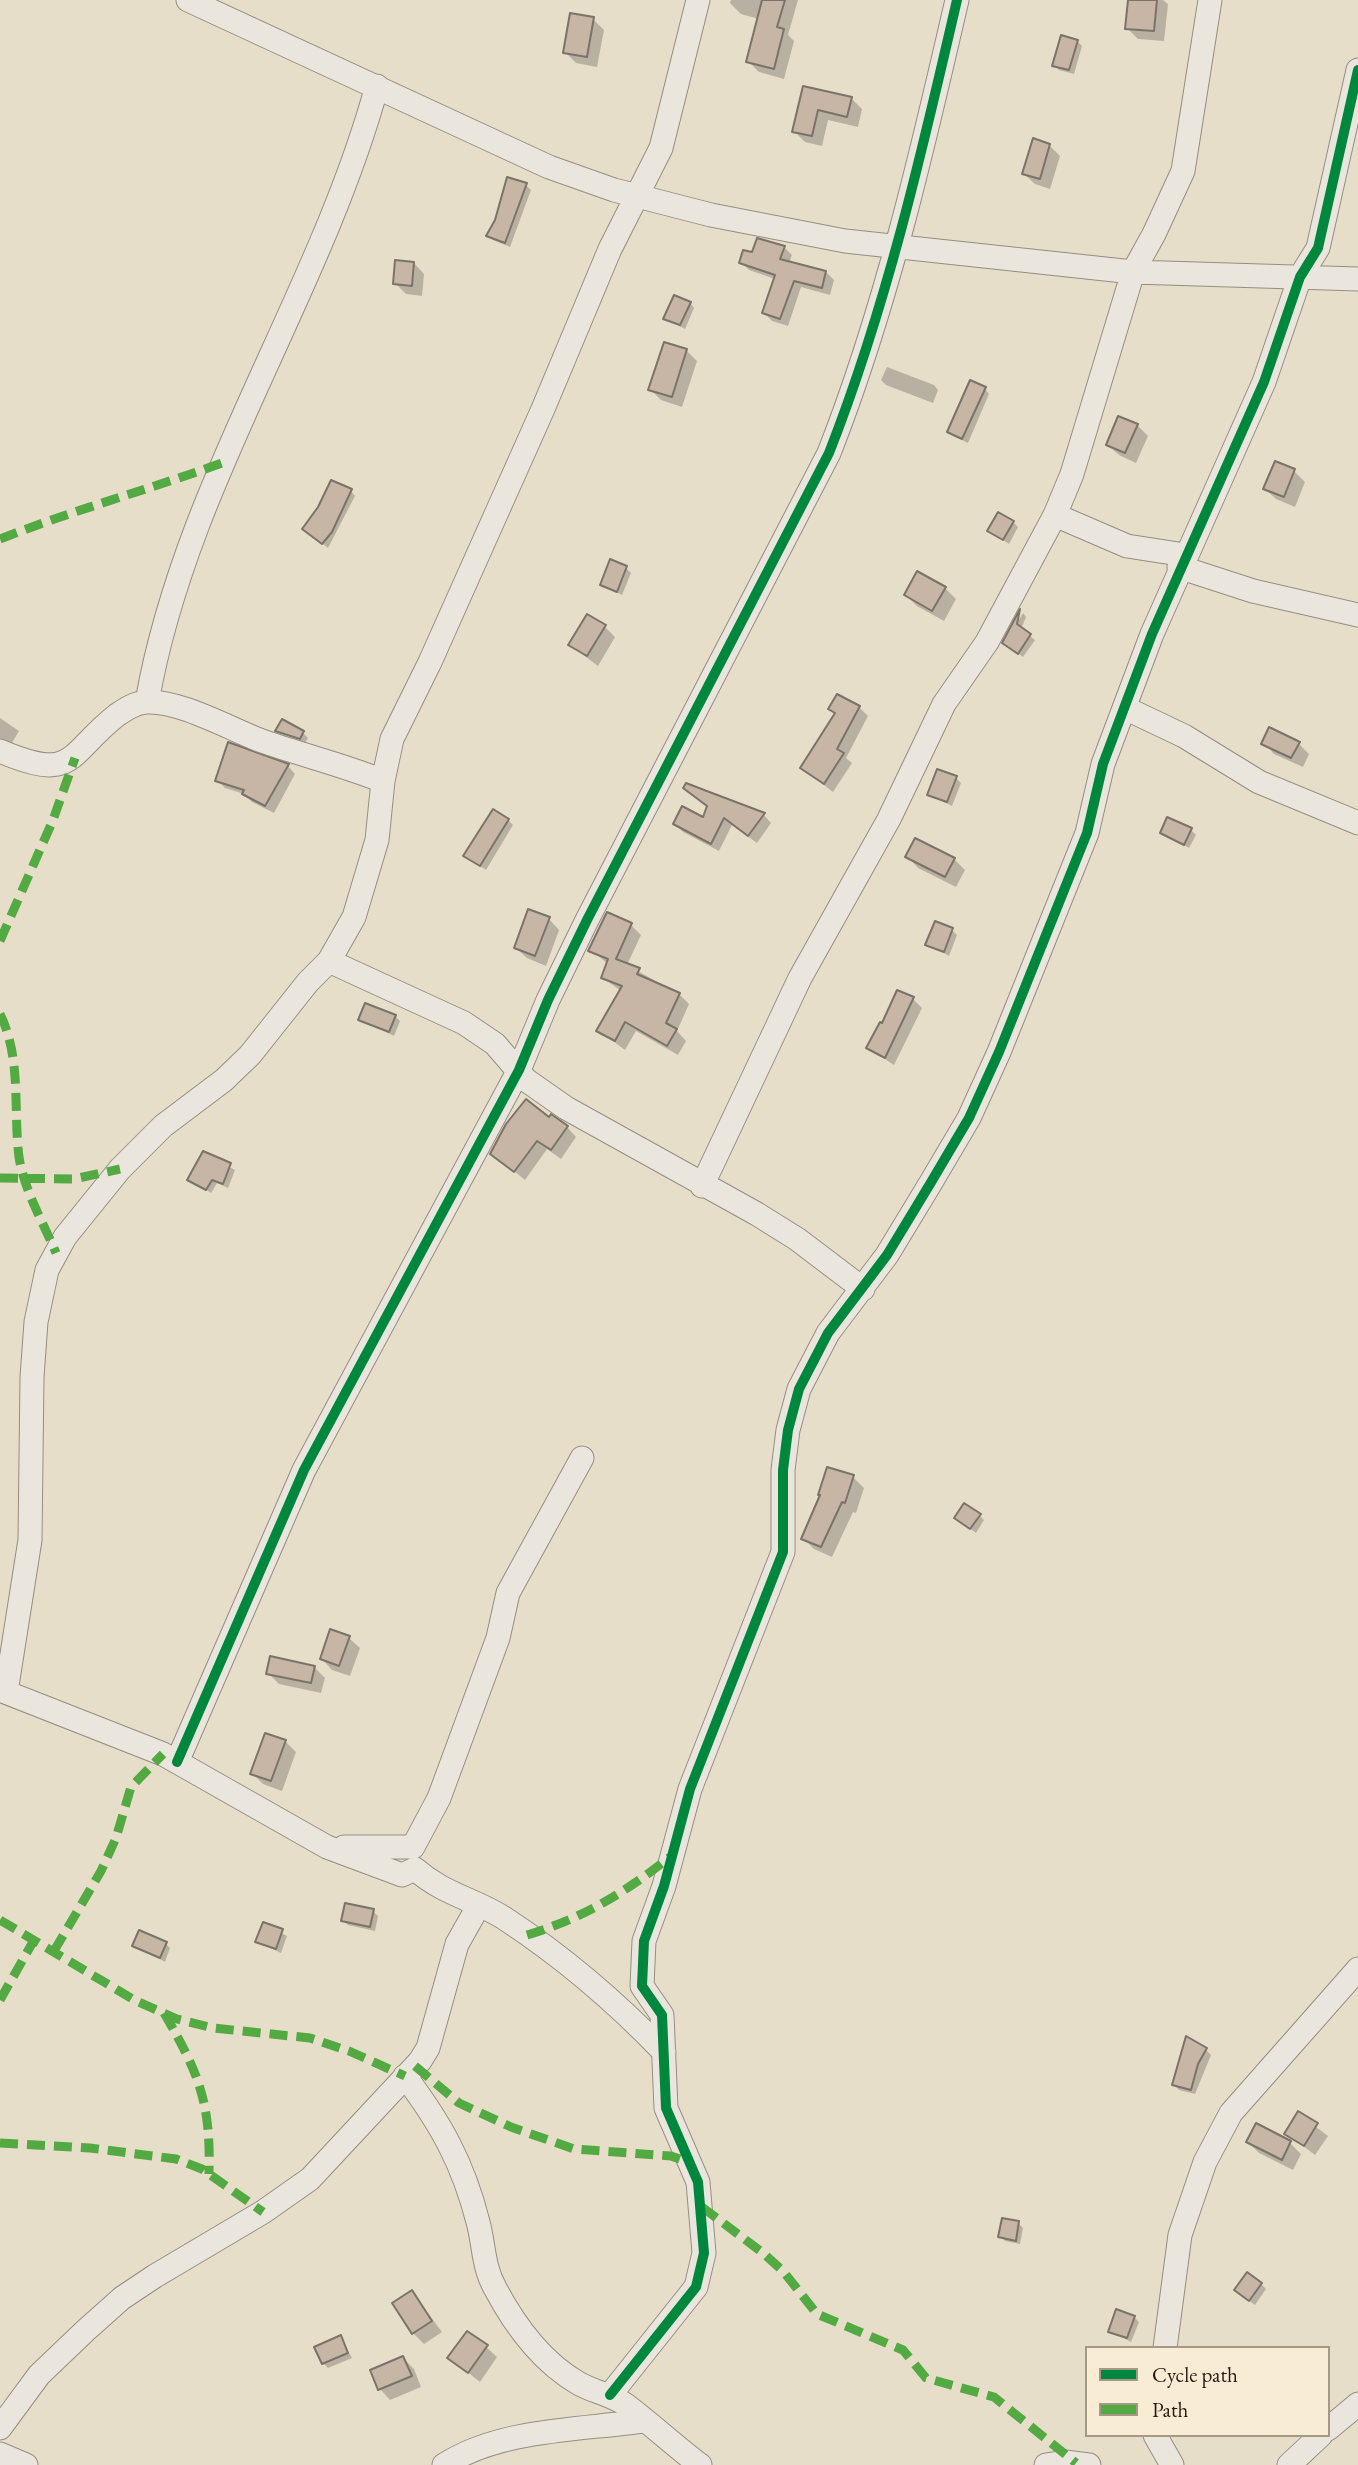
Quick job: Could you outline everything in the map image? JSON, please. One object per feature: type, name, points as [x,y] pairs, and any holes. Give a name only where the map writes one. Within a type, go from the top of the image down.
[{"type":"street","points":[[188,0],[549,167],[614,190],[736,220],[895,247],[1133,272],[1358,279]]},
{"type":"street","points":[[664,2052],[619,2006],[511,1923],[479,1905],[435,1886],[415,1869],[402,1875],[327,1847],[177,1762],[3,1691],[30,1540],[28,1465],[32,1377],[36,1321],[47,1270],[65,1237],[127,1161],[163,1126],[237,1069],[308,982],[329,961],[354,917],[367,881],[377,840],[383,781],[392,738],[430,662],[543,409],[614,240],[661,148],[698,0]]},
{"type":"street","points":[[177,1762],[304,1470],[520,1070],[548,1000],[583,930],[829,453],[846,410],[895,247],[957,0]]},
{"type":"street","points":[[702,1186],[800,978],[871,852],[944,704],[987,642],[1055,515],[1072,474],[1133,272],[1183,171],[1210,0]]},
{"type":"street","points":[[610,2395],[696,2287],[701,2274],[704,2253],[698,2182],[666,2108],[662,2015],[642,1986],[644,1941],[664,1886],[706,1744],[783,1552],[783,1470],[788,1430],[799,1389],[828,1333],[863,1289],[969,1118],[1087,834],[1103,764],[1182,561],[1264,382],[1300,277],[1313,261],[1323,233],[1358,70]]},
{"type":"street","points":[[147,702],[153,671],[193,541],[349,177],[377,86]]},
{"type":"street","points":[[1055,515],[1127,546],[1182,561],[1253,591],[1358,614]]},
{"type":"street","points":[[0,751],[41,765],[57,765],[75,758],[127,708],[147,702],[189,712],[263,741],[383,781]]},
{"type":"street","points":[[1125,708],[1184,736],[1259,782],[1358,823]]},
{"type":"street","points":[[329,961],[464,1023],[495,1044],[532,1085],[566,1108],[797,1239],[863,1289]]},
{"type":"street","points":[[327,1847],[413,1847],[421,1837],[439,1798],[498,1638],[508,1593],[582,1458]]},
{"type":"street","points":[[0,2428],[39,2375],[122,2298],[263,2212],[310,2179],[405,2076],[428,2048],[457,1944],[479,1905]]},
{"type":"street","points":[[1165,2346],[1180,2235],[1210,2152],[1231,2113],[1358,1969]]},
{"type":"street","points":[[405,2076],[439,2120],[450,2142],[478,2222],[486,2267],[493,2286],[518,2326],[557,2368],[579,2384],[610,2395],[700,2465]]},
{"type":"street","points":[[1330,2427],[1358,2404]]},
{"type":"street","points":[[444,2465],[475,2449],[523,2437],[643,2421]]},
{"type":"street","points":[[1156,2437],[1171,2465]]},
{"type":"street","points":[[1289,2465],[1319,2437]]},
{"type":"street","points":[[0,2454],[26,2465]]},
{"type":"street","points":[[1046,2465],[1065,2462],[1089,2465]]},
{"type":"building","points":[[762,0],[785,0],[777,27],[784,29],[774,69],[746,62]]},
{"type":"building","points":[[1128,0],[1157,0],[1154,31],[1125,29]]},
{"type":"building","points":[[570,13],[594,17],[587,57],[563,53]]},
{"type":"building","points":[[1061,35],[1078,40],[1069,70],[1052,66]]},
{"type":"building","points":[[803,86],[852,97],[847,117],[818,110],[812,136],[792,132]]},
{"type":"building","points":[[1033,138],[1050,144],[1040,179],[1022,174]]},
{"type":"building","points":[[507,177],[527,183],[505,243],[486,236],[495,220]]},
{"type":"building","points":[[757,238],[785,246],[780,259],[826,271],[822,288],[794,281],[780,319],[762,313],[775,275],[739,263],[743,250],[752,252]]},
{"type":"building","points":[[395,260],[414,262],[412,286],[393,284]]},
{"type":"building","points":[[674,295],[691,302],[680,325],[663,319]]},
{"type":"building","points":[[664,342],[687,349],[672,397],[648,390]]},
{"type":"building","points":[[970,380],[986,387],[962,439],[947,432]]},
{"type":"building","points":[[1118,416],[1138,424],[1125,453],[1106,445]]},
{"type":"building","points":[[1275,461],[1295,469],[1284,497],[1263,489]]},
{"type":"building","points":[[331,480],[352,489],[332,532],[322,544],[302,529],[318,507]]},
{"type":"building","points":[[998,512],[1014,521],[1003,540],[987,531]]},
{"type":"building","points":[[610,559],[627,566],[617,592],[600,585]]},
{"type":"building","points":[[917,571],[946,587],[932,611],[904,595]]},
{"type":"building","points":[[1020,609],[1017,624],[1031,634],[1018,654],[1002,643]]},
{"type":"building","points":[[587,614],[606,625],[587,656],[568,645]]},
{"type":"building","points":[[837,694],[860,706],[837,749],[844,753],[824,784],[800,768],[835,713],[828,709]]},
{"type":"building","points":[[282,719],[304,731],[300,739],[275,731]]},
{"type":"building","points":[[1269,727],[1300,742],[1291,758],[1261,744]]},
{"type":"building","points":[[228,742],[289,764],[265,806],[242,794],[244,790],[215,781]]},
{"type":"building","points":[[937,769],[957,776],[947,802],[927,795]]},
{"type":"building","points":[[686,783],[765,813],[748,836],[724,818],[711,844],[673,824],[682,806],[703,817],[707,806],[683,788]]},
{"type":"building","points":[[493,809],[509,819],[480,866],[463,856]]},
{"type":"building","points":[[1167,817],[1192,828],[1184,845],[1160,833]]},
{"type":"building","points":[[915,838],[955,858],[945,877],[905,857]]},
{"type":"building","points":[[528,909],[550,917],[535,956],[514,948]]},
{"type":"building","points":[[607,912],[632,923],[616,959],[640,968],[637,974],[680,993],[666,1023],[677,1029],[667,1046],[625,1022],[615,1041],[596,1031],[622,986],[601,978],[608,959],[588,951]]},
{"type":"building","points":[[935,921],[953,928],[944,952],[925,945]]},
{"type":"building","points":[[897,990],[914,997],[885,1058],[866,1048],[880,1022],[882,1023]]},
{"type":"building","points":[[365,1003],[396,1015],[389,1032],[358,1020]]},
{"type":"building","points":[[526,1099],[549,1117],[551,1114],[568,1126],[551,1150],[537,1141],[514,1172],[490,1154],[506,1124]]},
{"type":"building","points":[[203,1151],[231,1163],[223,1184],[212,1180],[206,1190],[187,1180]]},
{"type":"building","points":[[827,1467],[854,1475],[845,1503],[842,1502],[821,1547],[801,1539],[820,1495]]},
{"type":"building","points":[[964,1503],[981,1514],[970,1529],[954,1518]]},
{"type":"building","points":[[330,1629],[350,1636],[339,1666],[320,1659]]},
{"type":"building","points":[[270,1656],[315,1666],[311,1683],[266,1674]]},
{"type":"building","points":[[265,1733],[286,1740],[271,1781],[250,1774]]},
{"type":"building","points":[[345,1903],[374,1909],[370,1927],[341,1921]]},
{"type":"building","points":[[263,1922],[283,1929],[276,1949],[255,1942]]},
{"type":"building","points":[[139,1930],[167,1942],[160,1958],[132,1946]]},
{"type":"building","points":[[1186,2036],[1207,2048],[1198,2064],[1191,2090],[1172,2085]]},
{"type":"building","points":[[1298,2111],[1318,2123],[1304,2146],[1284,2134]]},
{"type":"building","points":[[1256,2123],[1291,2141],[1282,2160],[1246,2142]]},
{"type":"building","points":[[1002,2218],[1019,2221],[1016,2241],[998,2237]]},
{"type":"building","points":[[1247,2272],[1262,2283],[1249,2301],[1234,2290]]},
{"type":"building","points":[[412,2290],[432,2321],[412,2334],[392,2303]]},
{"type":"building","points":[[1116,2309],[1135,2316],[1127,2338],[1108,2332]]},
{"type":"building","points":[[467,2331],[488,2345],[468,2373],[447,2358]]},
{"type":"building","points":[[341,2335],[348,2353],[322,2364],[314,2347]]},
{"type":"building","points":[[403,2356],[412,2376],[378,2390],[370,2370]]},
{"type":"marked path","points":[[0,539],[225,462]]},
{"type":"marked path","points":[[0,941],[53,820],[75,758]]},
{"type":"marked path","points":[[0,1014],[7,1031],[14,1067],[21,1169],[29,1194],[56,1253]]},
{"type":"marked path","points":[[0,1178],[74,1179],[120,1169]]},
{"type":"marked path","points":[[54,1951],[101,1871],[116,1838],[131,1787],[163,1754]]},
{"type":"marked path","points":[[527,1935],[602,1904],[670,1857]]},
{"type":"marked path","points":[[0,1920],[136,2001],[177,2019],[213,2028],[310,2038],[349,2051],[405,2076]]},
{"type":"marked path","points":[[0,2000],[34,1940]]},
{"type":"marked path","points":[[164,2013],[186,2053],[200,2089],[208,2127],[209,2174]]},
{"type":"marked path","points":[[415,2066],[459,2103],[511,2127],[574,2149],[671,2156],[691,2163]]},
{"type":"marked path","points":[[0,2143],[90,2148],[176,2159],[202,2169],[263,2212]]},
{"type":"marked path","points":[[702,2207],[783,2271],[817,2314],[903,2350],[926,2378],[994,2397],[1076,2463]]},
{"type":"cycle path","points":[[177,1762],[304,1470],[519,1070],[548,1000],[588,918],[829,453],[885,286],[916,172],[957,0]]},
{"type":"cycle path","points":[[610,2395],[696,2287],[704,2253],[698,2182],[666,2108],[662,2015],[642,1986],[644,1941],[664,1886],[690,1789],[783,1552],[783,1470],[788,1430],[799,1389],[828,1333],[887,1255],[930,1184],[969,1118],[999,1052],[1087,833],[1103,764],[1152,634],[1264,382],[1300,277],[1318,248],[1358,70]]}]
